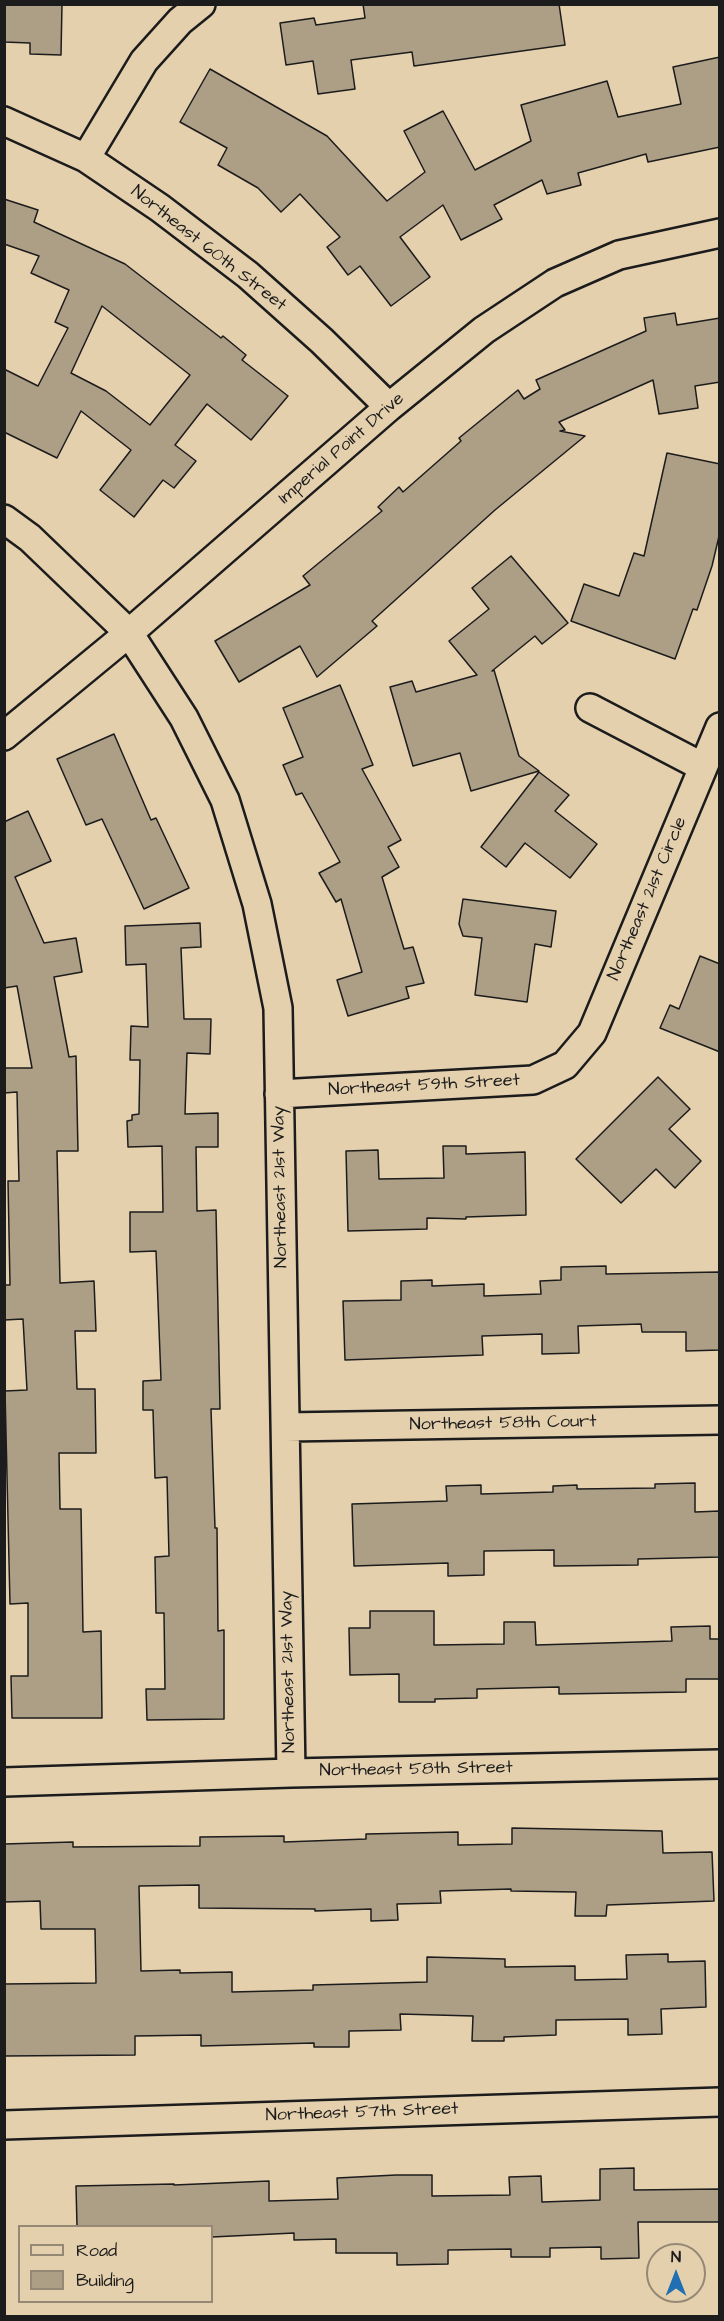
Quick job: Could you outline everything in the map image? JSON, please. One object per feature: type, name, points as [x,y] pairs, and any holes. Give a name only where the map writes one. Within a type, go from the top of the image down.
[{"type":"street","points":[[86,158],[144,61],[180,21],[201,4]]},
{"type":"street","name":"Northeast 60th Street","points":[[4,121],[86,158],[160,208],[248,275],[322,340],[389,407]]},
{"type":"street","name":"Imperial Point Drive","points":[[4,736],[129,633],[389,407],[484,330],[555,283],[619,255],[720,233]]},
{"type":"street","name":"Northeast 21st Way","points":[[4,519],[30,538],[129,633],[184,718],[225,800],[257,904],[278,1008],[291,1773]]},
{"type":"street","points":[[590,708],[703,767]]},
{"type":"street","name":"Northeast 21st Circle","points":[[565,1065],[592,1033],[720,727]]},
{"type":"street","name":"Northeast 59th Street","points":[[279,1094],[533,1080],[565,1065]]},
{"type":"street","name":"Northeast 58th Court","points":[[286,1427],[720,1420]]},
{"type":"street","name":"Northeast 58th Street","points":[[4,1782],[720,1764]]},
{"type":"street","name":"Northeast 57th Street","points":[[4,2124],[720,2102]]},
{"type":"building","points":[[4,4],[62,4],[61,55],[30,54],[30,43],[4,42]]},
{"type":"building","points":[[363,4],[559,4],[565,45],[414,66],[412,52],[351,60],[355,89],[318,94],[313,61],[286,65],[280,23],[314,18],[316,25],[365,18]]},
{"type":"building","points":[[720,57],[720,147],[648,162],[646,154],[578,173],[581,185],[547,194],[542,180],[494,205],[502,219],[461,240],[443,205],[400,237],[430,277],[391,306],[360,266],[348,275],[327,247],[340,237],[300,194],[281,212],[258,188],[218,165],[227,148],[180,122],[210,69],[327,136],[387,201],[425,172],[404,131],[443,111],[475,170],[531,141],[521,105],[607,81],[618,117],[681,104],[673,67]]},
{"type":"building","points":[[4,199],[38,210],[34,222],[125,264],[221,338],[223,336],[246,355],[242,360],[288,396],[251,440],[207,404],[175,445],[196,461],[174,488],[163,480],[134,517],[100,490],[131,450],[81,411],[57,458],[4,432],[4,369],[38,386],[68,328],[55,322],[69,290],[31,273],[39,256],[4,244]],"holes":[[[102,306],[190,375],[150,425],[106,391],[71,373]]]},
{"type":"building","points":[[675,313],[677,325],[720,318],[720,382],[695,386],[698,408],[659,414],[653,380],[559,422],[565,430],[560,431],[585,436],[495,510],[372,621],[377,626],[317,677],[300,646],[239,682],[215,641],[310,585],[303,576],[382,511],[378,507],[399,487],[403,492],[461,441],[459,438],[518,390],[524,399],[540,389],[536,380],[646,331],[644,318]]},
{"type":"building","points":[[667,453],[720,464],[720,532],[712,566],[697,610],[693,609],[675,659],[571,621],[584,584],[619,596],[634,553],[644,556]]},
{"type":"building","points":[[511,556],[568,623],[542,644],[535,636],[492,671],[494,670],[519,756],[539,771],[471,791],[460,753],[413,766],[390,687],[412,681],[416,692],[477,675],[449,641],[489,609],[472,588]]},
{"type":"building","points":[[340,685],[373,765],[362,769],[401,840],[388,847],[399,867],[382,877],[404,949],[413,947],[424,983],[406,987],[409,998],[348,1016],[337,980],[362,972],[341,899],[336,902],[319,873],[340,862],[302,793],[296,795],[283,765],[303,757],[283,708]]},
{"type":"building","points":[[114,734],[151,820],[156,818],[189,888],[144,909],[102,819],[86,825],[57,759]]},
{"type":"building","points":[[539,772],[569,795],[555,811],[597,844],[570,878],[525,843],[506,867],[481,847]]},
{"type":"building","points":[[28,811],[51,861],[15,877],[44,943],[76,938],[82,972],[54,977],[69,1057],[76,1056],[78,1151],[57,1151],[60,1283],[94,1281],[96,1331],[75,1331],[77,1389],[95,1389],[96,1453],[59,1453],[60,1509],[81,1509],[83,1632],[101,1631],[102,1718],[12,1718],[11,1676],[28,1676],[28,1603],[10,1604],[5,1391],[27,1390],[23,1319],[4,1320],[4,1285],[10,1285],[8,1181],[19,1181],[17,1092],[4,1093],[4,1068],[32,1068],[17,986],[4,988],[4,822]]},
{"type":"building","points":[[463,899],[556,911],[551,947],[535,944],[527,1002],[475,995],[482,938],[463,936],[459,924]]},
{"type":"building","points":[[200,923],[201,947],[181,948],[184,1019],[211,1019],[210,1054],[187,1053],[185,1114],[218,1113],[218,1147],[196,1147],[197,1211],[216,1210],[220,1409],[211,1409],[215,1528],[217,1528],[218,1631],[224,1630],[224,1719],[147,1720],[146,1689],[165,1689],[164,1613],[156,1613],[155,1557],[169,1556],[167,1477],[155,1478],[153,1410],[143,1410],[143,1381],[161,1380],[156,1251],[130,1252],[130,1212],[163,1212],[162,1146],[128,1147],[127,1121],[132,1120],[132,1115],[139,1114],[140,1060],[130,1060],[131,1026],[148,1027],[146,964],[126,965],[125,926]]},
{"type":"building","points":[[700,956],[720,964],[720,1052],[660,1028],[670,1005],[679,1009]]},
{"type":"building","points":[[658,1077],[690,1109],[669,1129],[701,1161],[675,1188],[656,1169],[621,1203],[576,1159]]},
{"type":"building","points":[[443,1146],[466,1146],[466,1154],[525,1152],[526,1215],[466,1217],[466,1219],[427,1218],[427,1229],[348,1231],[346,1151],[378,1150],[379,1179],[444,1178]]},
{"type":"building","points":[[606,1266],[606,1274],[720,1272],[720,1350],[686,1351],[686,1332],[642,1332],[641,1324],[578,1326],[579,1353],[542,1354],[542,1334],[482,1336],[483,1355],[345,1360],[343,1301],[401,1300],[401,1281],[432,1280],[432,1286],[484,1284],[484,1296],[541,1294],[540,1281],[561,1280],[561,1267]]},
{"type":"building","points":[[695,1483],[695,1512],[720,1511],[720,1557],[638,1559],[638,1565],[554,1566],[554,1550],[484,1551],[484,1575],[448,1576],[448,1563],[354,1566],[352,1504],[447,1501],[446,1486],[481,1485],[481,1494],[553,1492],[553,1486],[577,1485],[577,1489],[655,1488],[655,1484]]},
{"type":"building","points":[[370,1611],[434,1611],[434,1645],[504,1644],[504,1622],[535,1622],[536,1645],[672,1641],[671,1627],[710,1626],[710,1639],[720,1639],[720,1679],[686,1679],[686,1692],[559,1694],[559,1687],[477,1689],[477,1698],[435,1699],[435,1702],[399,1702],[399,1674],[350,1675],[349,1628],[370,1628]]},
{"type":"building","points":[[512,1828],[662,1831],[663,1853],[712,1852],[714,1901],[607,1905],[606,1916],[575,1916],[576,1892],[511,1891],[511,1889],[440,1891],[441,1903],[397,1904],[398,1920],[371,1921],[371,1909],[315,1911],[315,1909],[199,1908],[199,1885],[139,1886],[141,1971],[232,1972],[232,1992],[313,1990],[313,1985],[427,1982],[427,1957],[505,1959],[505,1967],[575,1966],[575,1980],[627,1979],[626,1955],[668,1954],[668,1962],[705,1961],[706,2007],[661,2009],[662,2034],[628,2035],[628,2019],[556,2020],[556,2035],[504,2037],[504,2041],[472,2041],[473,2016],[400,2014],[401,2030],[349,2031],[349,2047],[314,2047],[314,2043],[201,2046],[201,2035],[135,2036],[135,2055],[4,2056],[4,1984],[96,1983],[95,1929],[41,1929],[40,1901],[4,1902],[4,1844],[73,1842],[73,1847],[200,1846],[200,1837],[284,1836],[284,1842],[366,1839],[366,1834],[458,1832],[458,1845],[512,1844]]},
{"type":"building","points":[[634,2168],[634,2190],[720,2189],[720,2222],[638,2222],[639,2258],[601,2259],[601,2247],[550,2248],[550,2257],[511,2257],[511,2249],[448,2250],[448,2264],[397,2265],[397,2253],[336,2253],[336,2239],[294,2240],[294,2233],[213,2237],[213,2225],[77,2225],[76,2186],[269,2181],[269,2201],[338,2199],[337,2178],[432,2175],[432,2196],[510,2195],[509,2177],[541,2176],[542,2202],[600,2200],[600,2169]]}]
